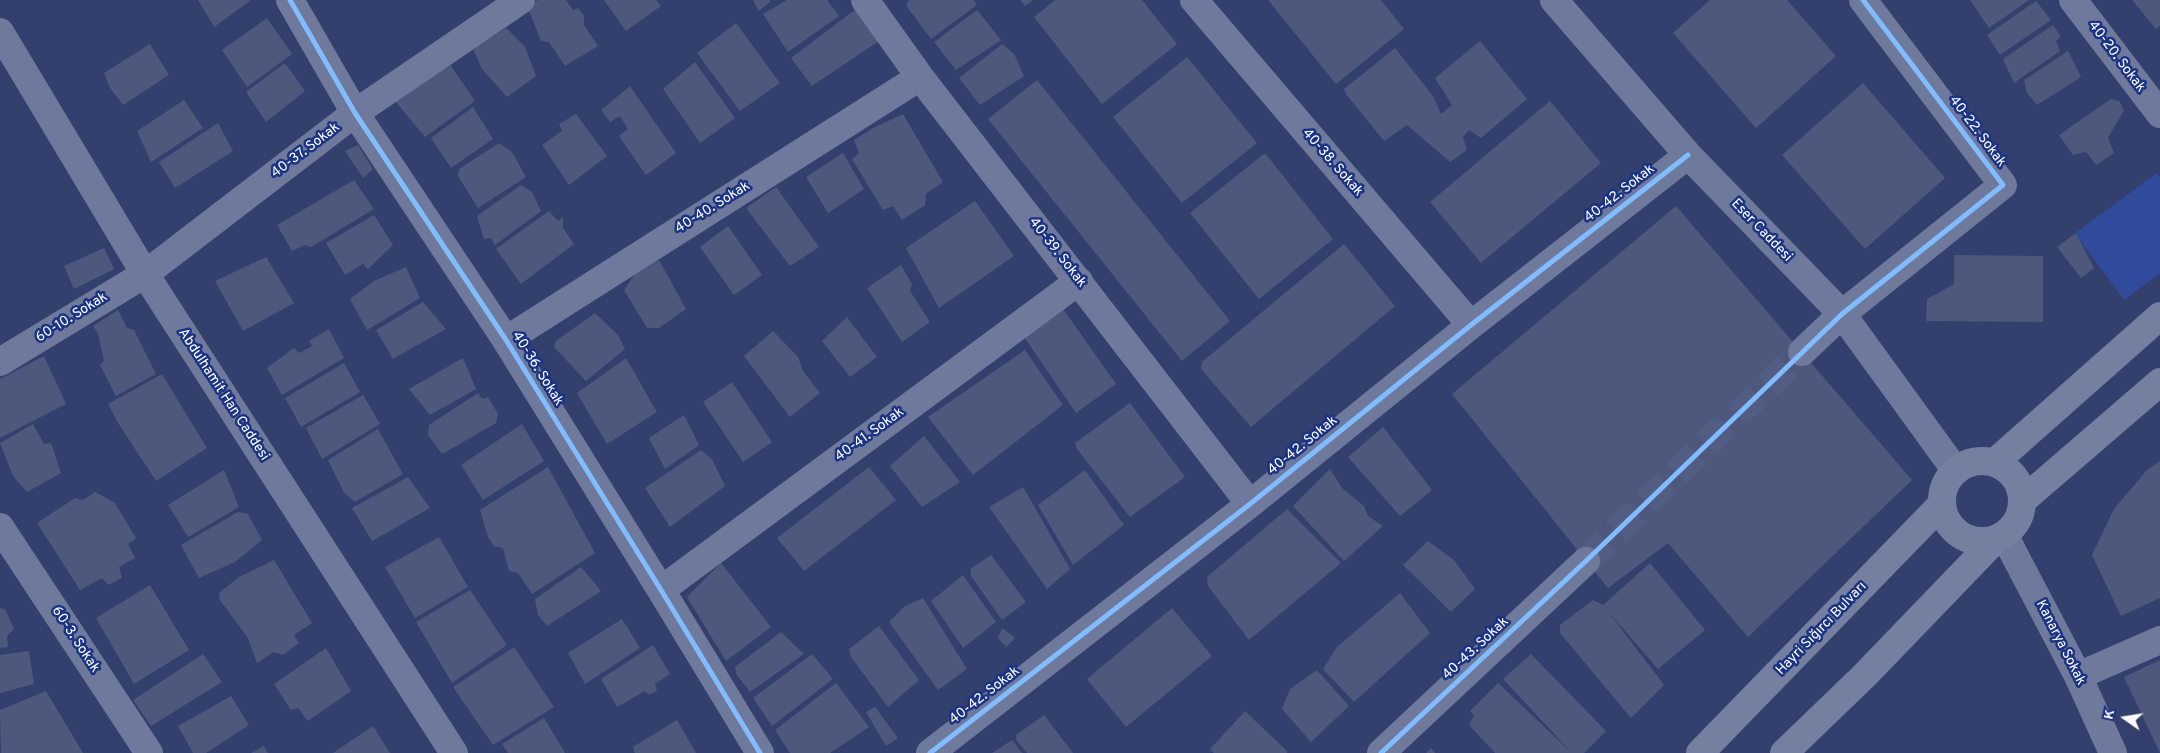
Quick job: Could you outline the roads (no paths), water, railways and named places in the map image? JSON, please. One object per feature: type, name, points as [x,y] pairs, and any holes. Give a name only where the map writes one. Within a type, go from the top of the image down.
[{"type":"street","name":"40-36. Sokak","points":[[290,0],[356,114],[506,340],[662,590],[760,753]]},
{"type":"street","name":"40-37. Sokak","points":[[144,274],[356,114],[521,0]]},
{"type":"street","name":"40-39. Sokak","points":[[865,0],[920,77],[1250,504]]},
{"type":"street","name":"40-38. Sokak","points":[[1194,0],[1471,325]]},
{"type":"street","name":"Eser Caddesi","points":[[1554,0],[1688,155],[1842,314],[1956,471]]},
{"type":"street","name":"40-22. Sokak","points":[[1842,314],[2003,185],[1863,0]]},
{"type":"street","name":"40-20. Sokak","points":[[2073,0],[2158,108]]},
{"type":"street","name":"Abdulhamit Han Caddesi","points":[[0,32],[144,274],[454,753]]},
{"type":"street","name":"40-40. Sokak","points":[[506,340],[920,77]]},
{"type":"street","name":"40-42. Sokak","points":[[930,753],[1250,504],[1471,325],[1688,155]]},
{"type":"street","name":"60-10. Sokak","points":[[0,362],[144,274]]},
{"type":"street","name":"40-41. Sokak","points":[[662,590],[1079,281]]},
{"type":"street","points":[[1802,352],[1842,314]]},
{"type":"street","points":[[1994,463],[2160,316]]},
{"type":"street","points":[[2022,501],[2160,382]]},
{"type":"street","points":[[1784,753],[1865,675],[2000,537],[2011,529],[2019,517],[2022,501],[2016,480],[2004,468],[1994,463],[1971,463],[1956,471],[1944,490],[1942,504],[1948,523],[1962,536],[1979,541],[2000,537]]},
{"type":"street","name":"Hayri Sığırcı Bulvarı","points":[[1700,753],[1942,504]]},
{"type":"street","name":"60-3. Sokak","points":[[0,527],[149,753]]},
{"type":"street","name":"Kanarya Sokak","points":[[2000,537],[2078,676],[2113,753]]},
{"type":"street","name":"40-43. Sokak","points":[[1381,753],[1586,561]]},
{"type":"street","points":[[2078,676],[2160,640]]},
{"type":"tunnel","points":[[1586,561],[1802,352]]}]
